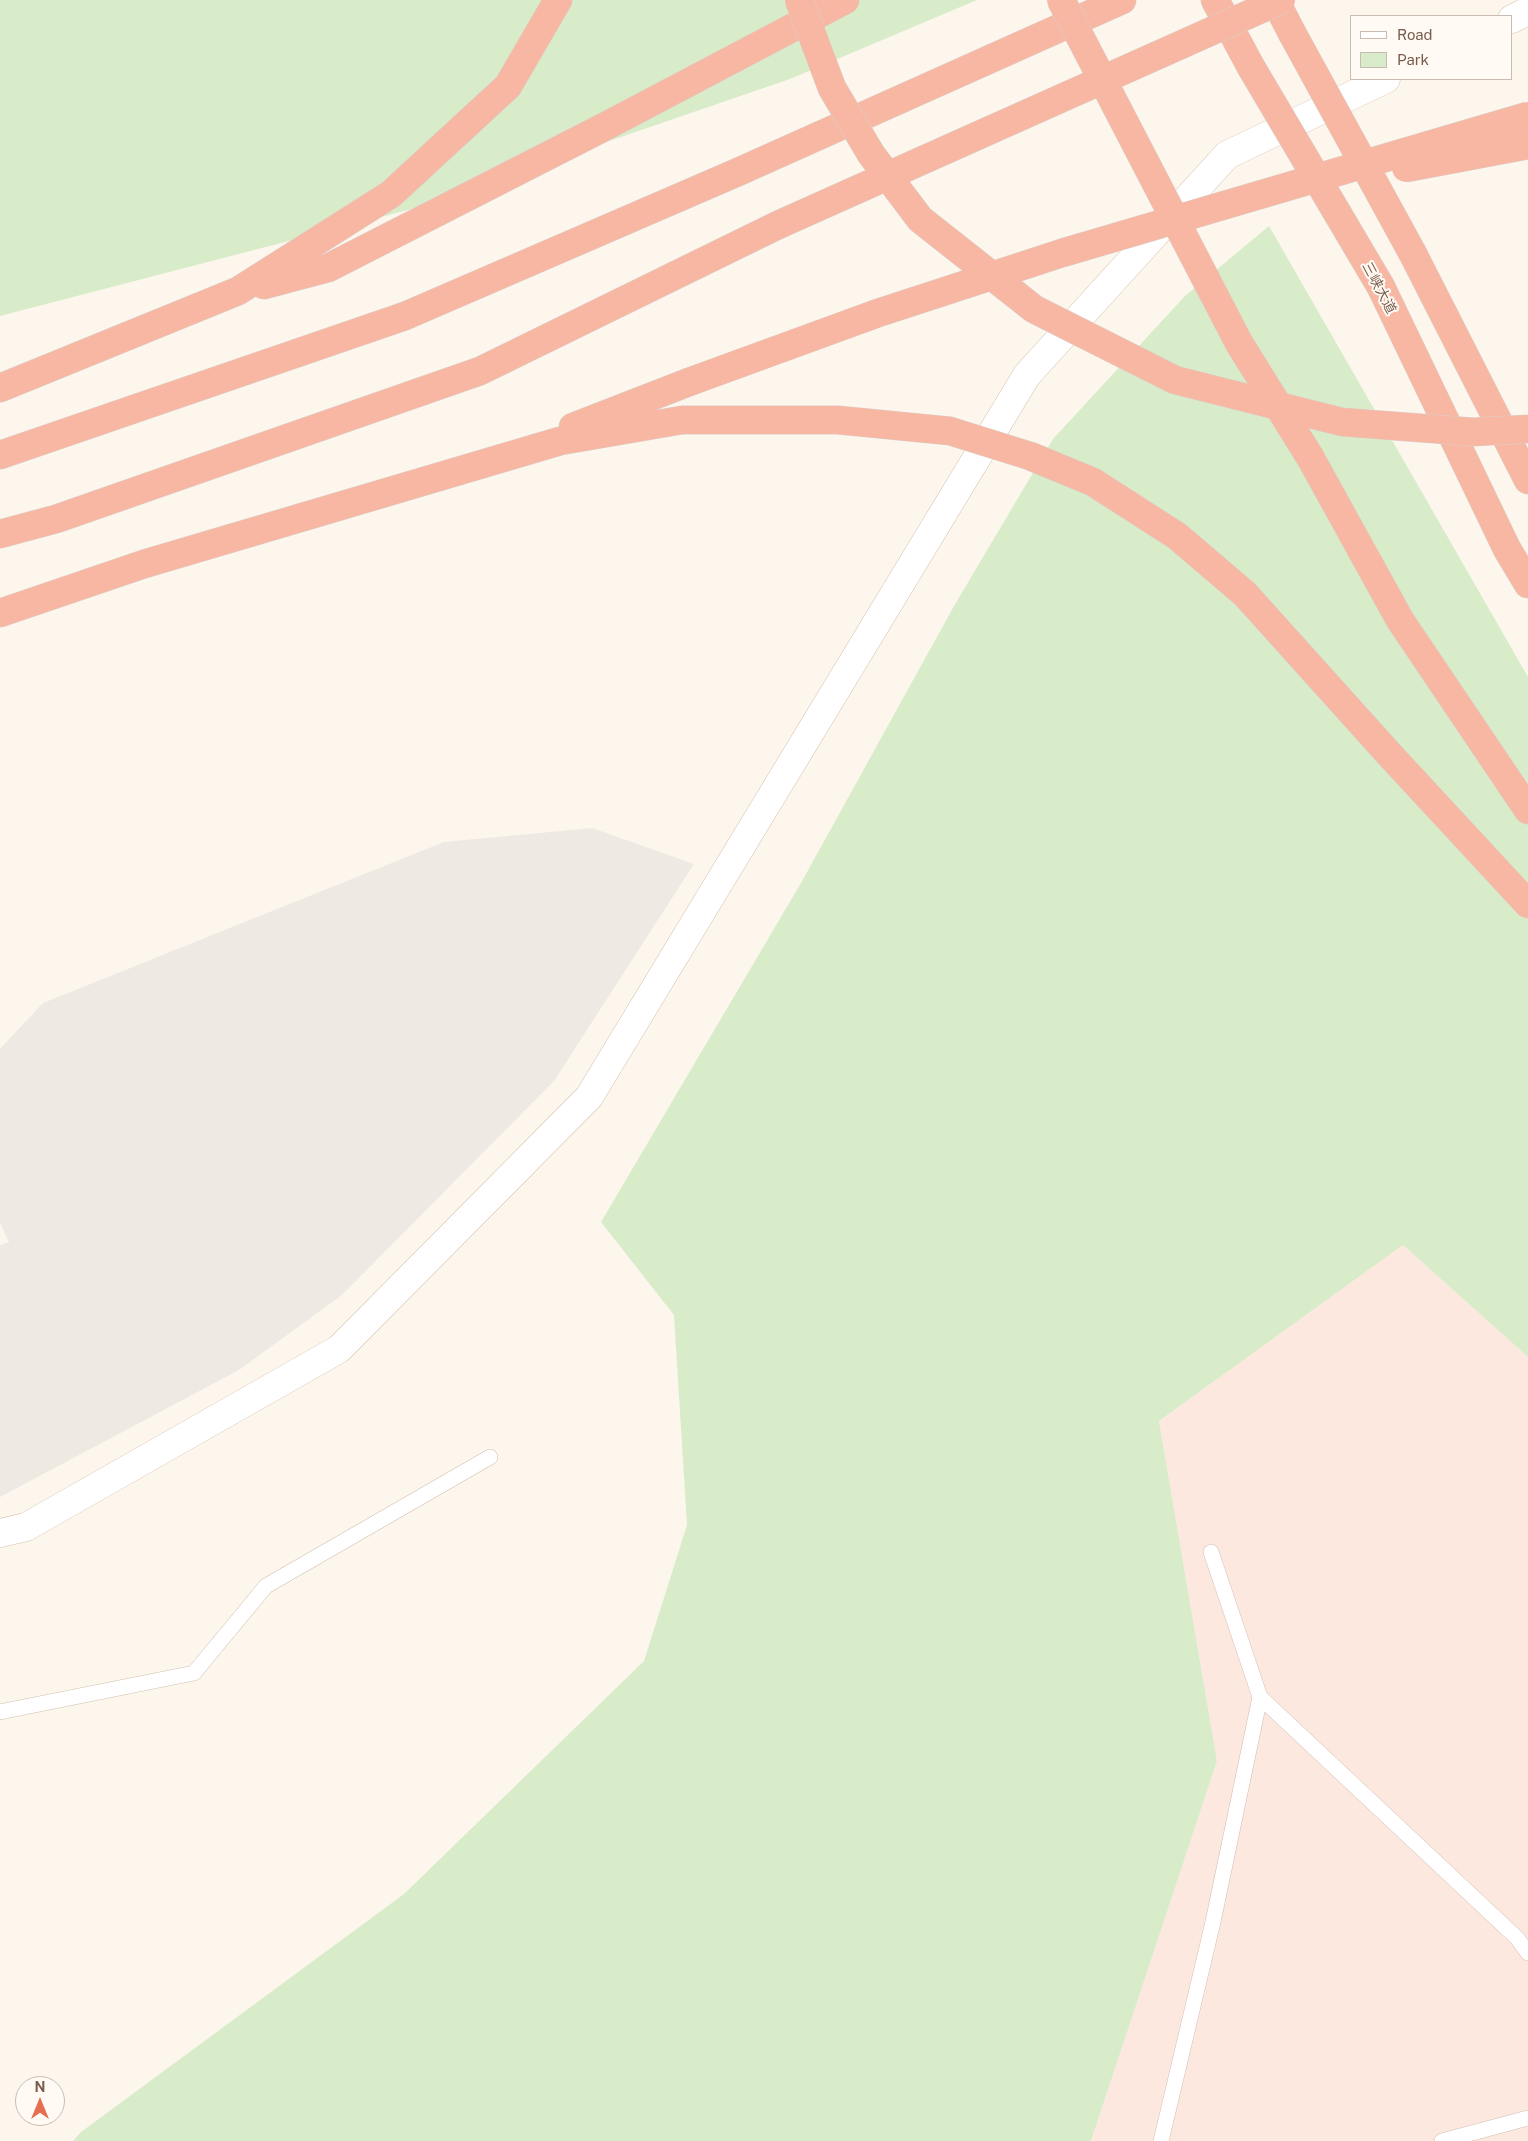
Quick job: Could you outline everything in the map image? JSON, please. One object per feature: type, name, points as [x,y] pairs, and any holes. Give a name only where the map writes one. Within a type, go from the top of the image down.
[{"type":"highway","points":[[238,291],[391,194],[508,86],[558,0]]},
{"type":"highway","points":[[799,0],[832,88],[871,154],[920,219],[1034,309],[1175,380],[1342,422],[1473,432],[1528,429]]},
{"type":"highway","points":[[0,388],[238,291],[328,268],[606,126],[845,0]]},
{"type":"highway","points":[[1061,0],[1239,344],[1310,457],[1400,620],[1528,810]]},
{"type":"highway","points":[[0,455],[405,316],[738,172],[1122,0]]},
{"type":"highway","name":"三峡大道","points":[[1216,0],[1251,68],[1381,287],[1507,549],[1528,584]]},
{"type":"highway","points":[[1275,0],[1413,254],[1528,480]]},
{"type":"highway","points":[[0,534],[56,518],[480,371],[778,225],[1281,0]]},
{"type":"highway","points":[[450,473],[689,382],[878,313],[1062,252],[1528,116]]},
{"type":"highway","points":[[1240,200],[1528,145]]},
{"type":"highway","points":[[0,613],[144,564],[560,441],[682,420],[838,420],[950,431],[1030,456],[1093,482],[1177,536],[1244,594],[1528,904]]},
{"type":"highway","points":[[0,597],[144,564]]},
{"type":"street","points":[[1513,18],[1528,11]]},
{"type":"street","points":[[0,1533],[26,1527],[339,1349],[589,1097],[1027,376],[1227,155],[1384,80]]},
{"type":"lane","points":[[0,1712],[194,1673],[266,1586],[490,1457]]},
{"type":"lane","points":[[1212,1552],[1260,1697],[1517,1938],[1528,1953]]},
{"type":"lane","points":[[1162,2141],[1212,1922],[1260,1697]]},
{"type":"lane","points":[[1442,2141],[1528,2118]]},
{"type":"shaded area","points":[[592,828],[694,864],[554,1081],[342,1295],[239,1370],[0,1497],[0,1245],[9,1242],[0,1223],[0,1049],[43,1003],[444,842]]},
{"type":"shaded area","points":[[1403,1245],[1528,1357],[1528,2141],[1091,2141],[1217,1761],[1159,1421]]},
{"type":"green space","points":[[0,0],[977,0],[790,79],[408,210],[0,316]]},
{"type":"green space","points":[[1269,226],[1528,677],[1528,1357],[1403,1245],[1159,1421],[1217,1761],[1091,2141],[73,2141],[81,2132],[404,1894],[644,1661],[687,1525],[674,1315],[601,1222],[801,883],[954,606],[1053,439],[1185,296]]}]
